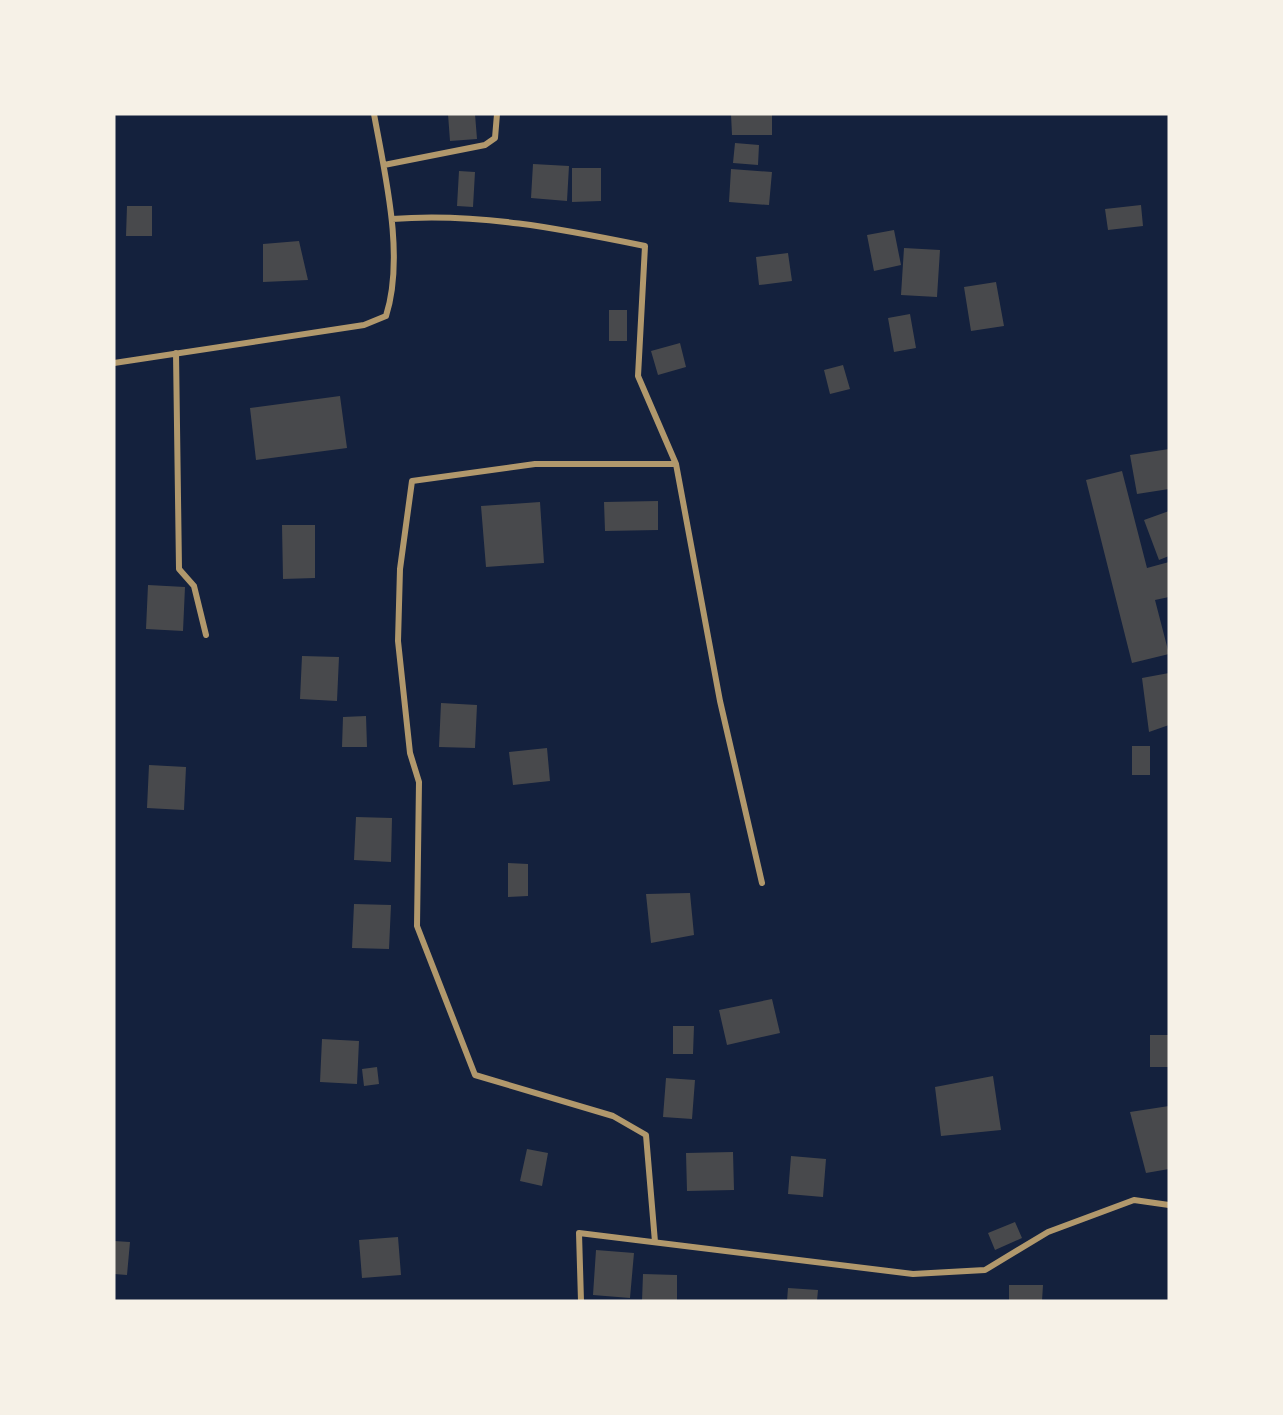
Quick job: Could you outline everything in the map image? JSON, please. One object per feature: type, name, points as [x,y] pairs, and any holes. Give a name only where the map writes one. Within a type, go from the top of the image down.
[{"type":"street","points":[[114,363],[364,325],[386,316],[391,298],[392,219],[374,114]]},
{"type":"street","points":[[384,165],[485,145],[495,138],[497,114]]},
{"type":"street","points":[[392,219],[419,217],[552,227],[645,246],[638,376],[676,464],[720,701],[762,883]]},
{"type":"street","points":[[176,354],[179,569],[194,586],[206,634]]},
{"type":"street","points":[[655,1242],[646,1135],[613,1116],[475,1075],[417,926],[419,782],[410,753],[398,641],[400,569],[412,481],[535,464],[676,464]]},
{"type":"street","points":[[581,1301],[579,1233],[913,1274],[985,1270],[1048,1232],[1134,1200],[1169,1205]]},
{"type":"building","points":[[448,114],[475,114],[477,139],[450,141]]},
{"type":"building","points":[[731,114],[772,114],[772,135],[732,135]]},
{"type":"building","points":[[735,143],[759,145],[758,165],[733,163]]},
{"type":"building","points":[[533,164],[569,166],[567,201],[531,198]]},
{"type":"building","points":[[572,168],[601,168],[601,201],[572,202]]},
{"type":"building","points":[[731,169],[772,172],[769,205],[729,202]]},
{"type":"building","points":[[459,171],[475,172],[473,207],[457,206]]},
{"type":"building","points":[[1141,205],[1143,226],[1108,230],[1105,209]]},
{"type":"building","points":[[127,206],[152,206],[152,236],[126,236]]},
{"type":"building","points":[[894,230],[901,265],[874,271],[867,235]]},
{"type":"building","points":[[299,241],[308,280],[263,282],[263,244]]},
{"type":"building","points":[[904,248],[940,250],[937,297],[901,295]]},
{"type":"building","points":[[788,253],[792,281],[759,285],[756,257]]},
{"type":"building","points":[[996,282],[1004,326],[971,331],[964,287]]},
{"type":"building","points":[[609,310],[627,310],[627,341],[609,341]]},
{"type":"building","points":[[910,314],[916,348],[894,352],[888,318]]},
{"type":"building","points":[[680,343],[686,367],[658,375],[651,351]]},
{"type":"building","points":[[843,365],[850,389],[830,394],[824,370]]},
{"type":"building","points":[[340,396],[347,448],[256,460],[250,408]]},
{"type":"building","points":[[1169,449],[1169,489],[1137,494],[1130,455]]},
{"type":"building","points":[[1122,471],[1147,568],[1169,562],[1169,597],[1155,600],[1169,654],[1132,663],[1086,480]]},
{"type":"building","points":[[658,501],[658,530],[605,531],[604,502]]},
{"type":"building","points":[[540,502],[544,563],[486,567],[481,506]]},
{"type":"building","points":[[1169,511],[1169,556],[1159,560],[1144,520]]},
{"type":"building","points":[[282,525],[315,525],[315,578],[283,579]]},
{"type":"building","points":[[148,585],[185,587],[183,631],[146,629]]},
{"type":"building","points":[[302,656],[339,657],[337,701],[300,699]]},
{"type":"building","points":[[1169,673],[1169,725],[1149,732],[1142,678]]},
{"type":"building","points":[[441,703],[477,705],[475,748],[439,747]]},
{"type":"building","points":[[366,716],[367,747],[342,747],[343,717]]},
{"type":"building","points":[[1132,746],[1150,746],[1150,775],[1132,775]]},
{"type":"building","points":[[547,748],[550,781],[513,785],[509,752]]},
{"type":"building","points":[[149,765],[186,767],[184,810],[147,808]]},
{"type":"building","points":[[356,817],[392,818],[391,862],[354,860]]},
{"type":"building","points":[[508,863],[528,864],[528,896],[508,897]]},
{"type":"building","points":[[690,893],[694,935],[651,943],[646,894]]},
{"type":"building","points":[[354,904],[391,905],[389,949],[352,948]]},
{"type":"building","points":[[772,999],[780,1033],[727,1045],[719,1010]]},
{"type":"building","points":[[673,1026],[694,1026],[693,1054],[673,1054]]},
{"type":"building","points":[[1150,1035],[1169,1035],[1169,1067],[1150,1067]]},
{"type":"building","points":[[322,1039],[359,1041],[357,1084],[320,1082]]},
{"type":"building","points":[[377,1067],[379,1084],[364,1086],[362,1069]]},
{"type":"building","points":[[993,1076],[1001,1130],[941,1136],[935,1087]]},
{"type":"building","points":[[666,1078],[695,1080],[692,1119],[663,1117]]},
{"type":"building","points":[[1169,1106],[1169,1169],[1146,1173],[1130,1112]]},
{"type":"building","points":[[527,1149],[548,1153],[542,1186],[520,1181]]},
{"type":"building","points":[[733,1152],[734,1190],[687,1191],[686,1153]]},
{"type":"building","points":[[791,1156],[826,1159],[823,1197],[788,1194]]},
{"type":"building","points":[[1015,1222],[1022,1238],[995,1250],[988,1233]]},
{"type":"building","points":[[398,1237],[401,1275],[362,1278],[359,1240]]},
{"type":"building","points":[[114,1241],[130,1242],[127,1275],[114,1274]]},
{"type":"building","points":[[596,1250],[634,1253],[630,1298],[593,1295]]},
{"type":"building","points":[[643,1274],[677,1275],[677,1301],[642,1301]]},
{"type":"building","points":[[1009,1285],[1043,1285],[1042,1301],[1009,1301]]},
{"type":"building","points":[[788,1288],[818,1290],[817,1301],[787,1301]]}]
